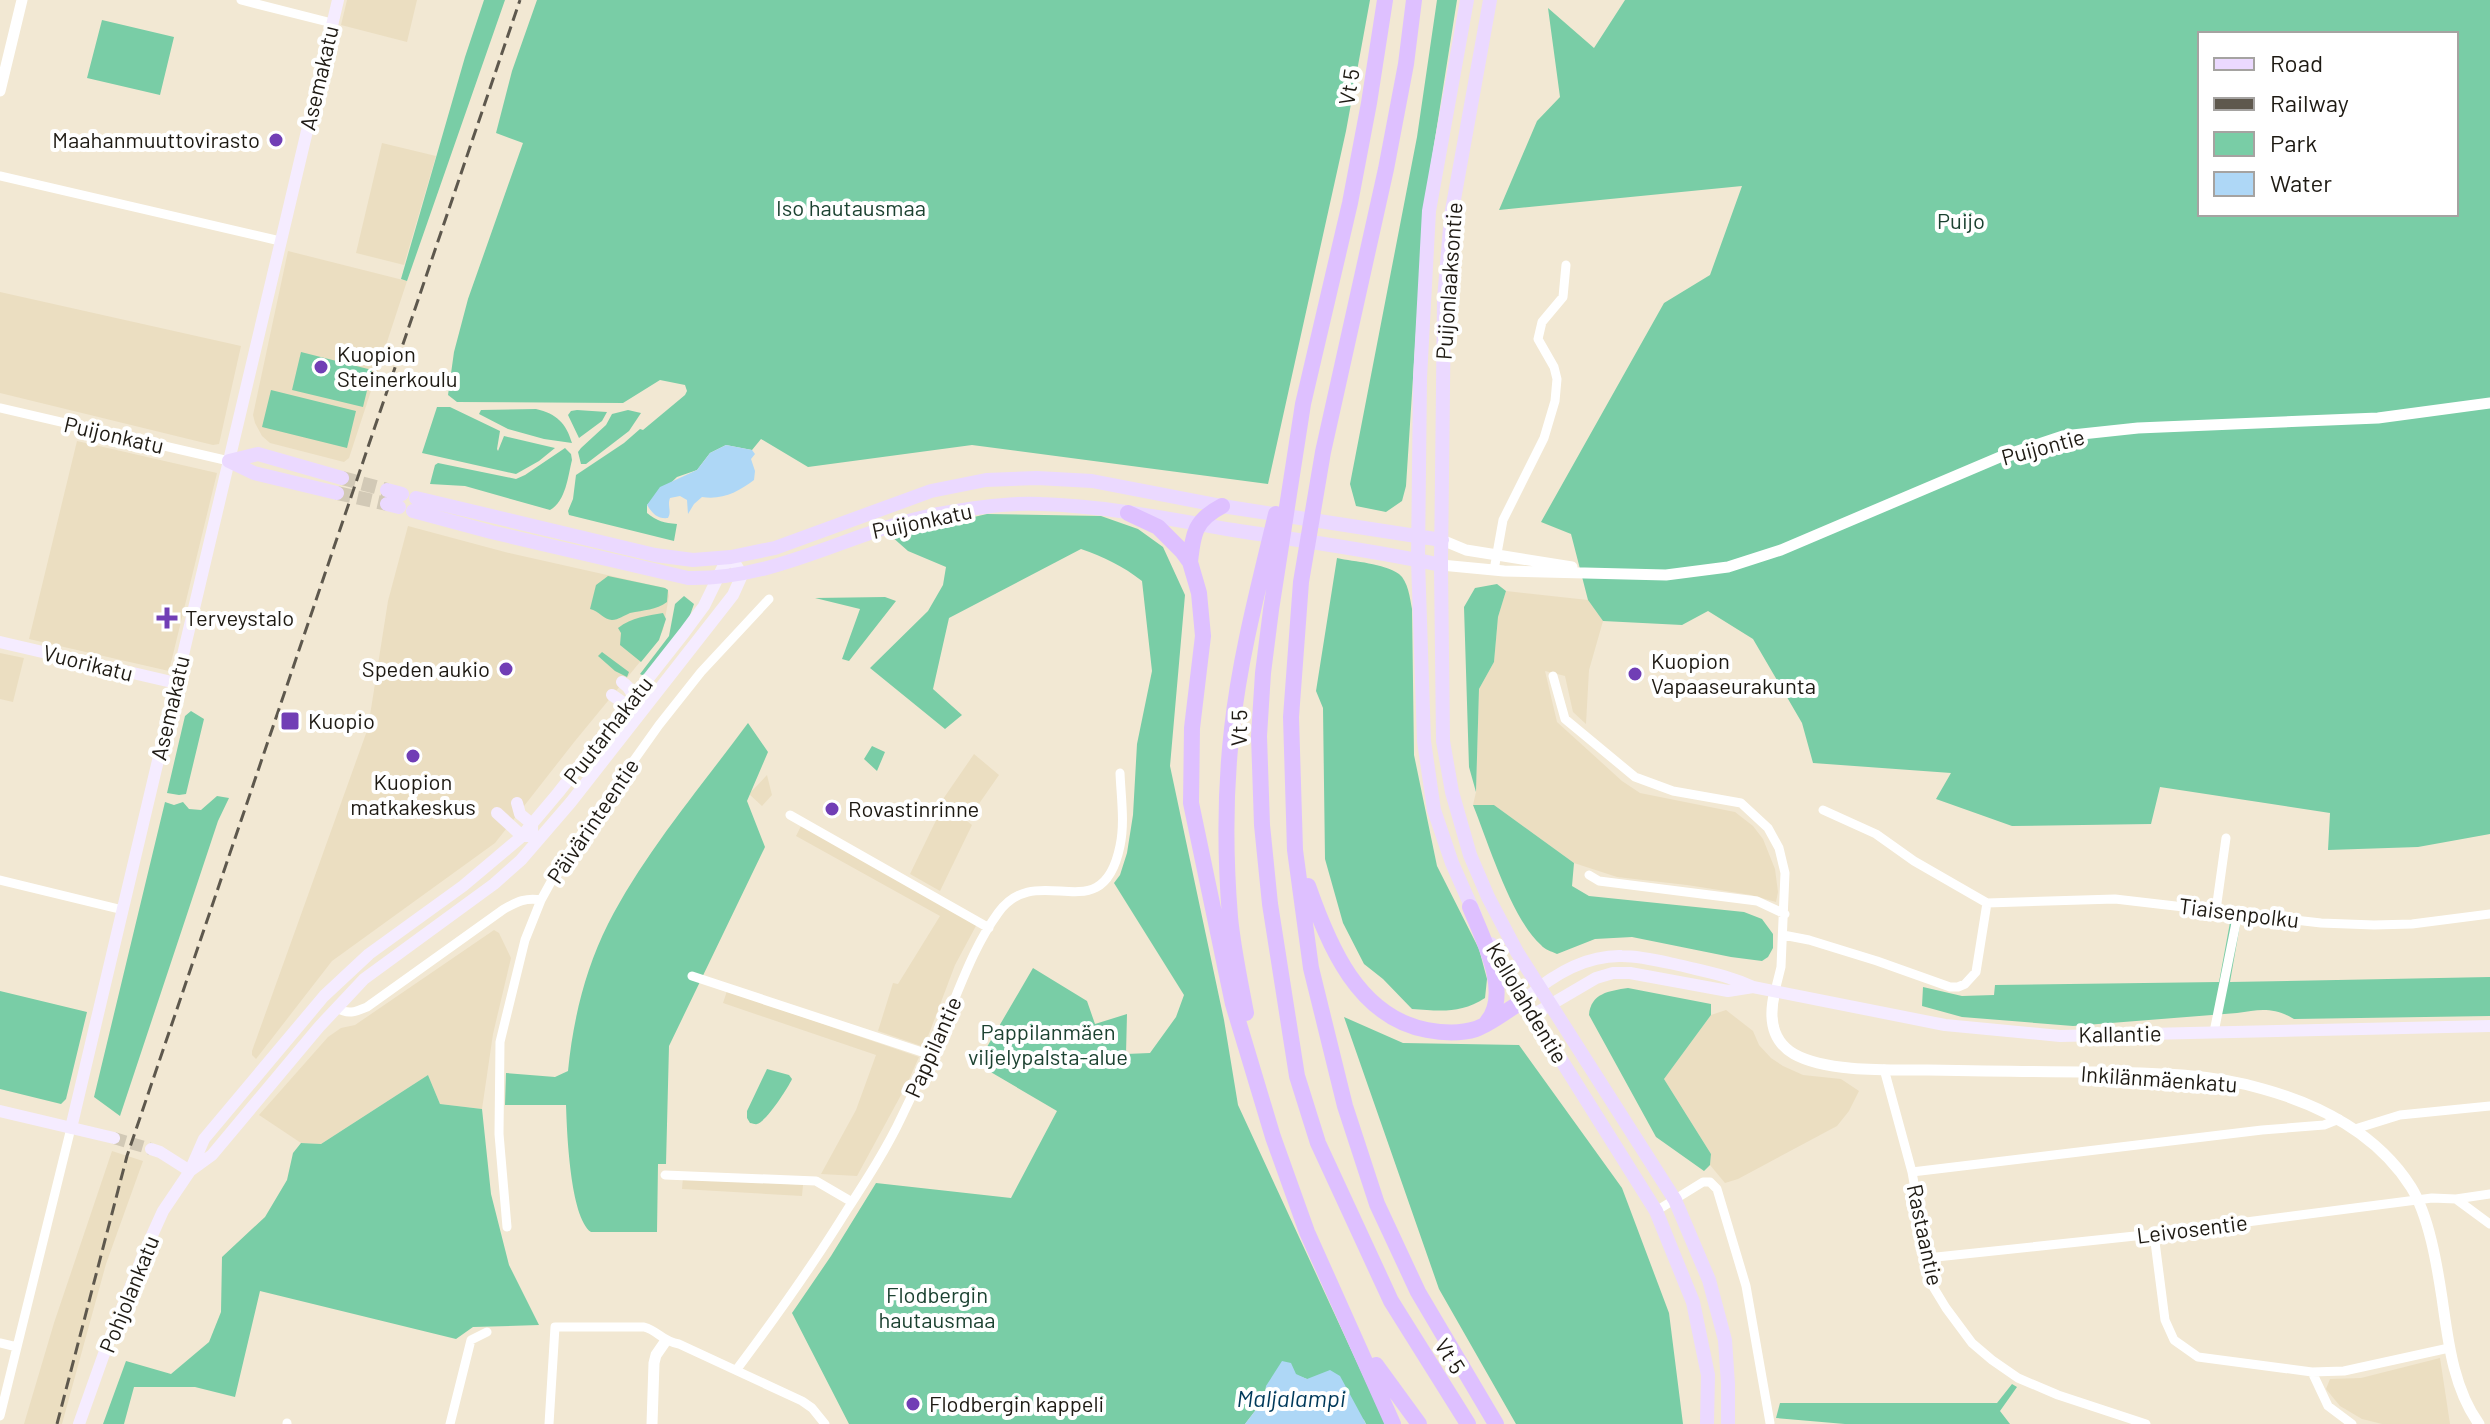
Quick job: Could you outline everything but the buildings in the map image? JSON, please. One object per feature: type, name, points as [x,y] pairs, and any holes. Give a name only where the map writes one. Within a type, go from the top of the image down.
[{"type":"highway","name":"Vt 5","points":[[1385,0],[1350,203],[1303,404],[1269,626],[1259,736],[1262,825],[1270,904],[1297,1076],[1318,1143],[1391,1301],[1468,1424]]},
{"type":"highway","name":"Vt 5","points":[[1414,0],[1406,64],[1386,169],[1323,452],[1301,582],[1291,717],[1295,850],[1311,968],[1345,1106],[1377,1204],[1418,1292],[1496,1424]]},
{"type":"highway","points":[[1258,1087],[1230,920],[1229,768],[1232,727],[1252,614],[1303,404]]},
{"type":"highway","points":[[1227,507],[1207,514],[1198,524],[1192,541],[1190,562],[1199,593],[1203,636],[1192,728],[1191,803],[1233,1004],[1258,1087],[1307,1232],[1393,1424]]},
{"type":"highway","points":[[1128,513],[1158,527],[1190,562]]},
{"type":"highway","points":[[1295,850],[1319,919],[1336,955],[1361,992],[1394,1020],[1445,1034],[1476,1029],[1524,1000]]},
{"type":"highway","points":[[1470,907],[1497,990],[1496,1008],[1486,1023]]},
{"type":"highway","points":[[1356,1338],[1419,1424]]},
{"type":"main road","name":"Asemakatu","points":[[71,1128],[338,0]]},
{"type":"main road","name":"Puijonlaaksontie","points":[[1418,560],[1420,378],[1429,211],[1467,0]]},
{"type":"main road","name":"Puijonlaaksontie","points":[[1441,565],[1442,368],[1447,257],[1451,216],[1490,0]]},
{"type":"main road","name":"Puijonkatu","points":[[229,461],[258,454],[342,478]]},
{"type":"main road","name":"Puijonkatu","points":[[229,461],[254,473],[337,493]]},
{"type":"main road","name":"Puijonkatu","points":[[1441,565],[1128,513],[1037,503],[938,514],[877,528],[779,566],[742,575],[688,578],[604,560],[400,501],[655,555],[693,560],[731,557],[775,548],[931,491],[986,480],[1037,478],[1092,481],[1227,507],[1442,540]]},
{"type":"main road","points":[[731,557],[742,575]]},
{"type":"main road","name":"Puutarhakatu","points":[[190,1171],[204,1139],[324,996],[369,954],[463,886],[528,832],[619,717],[625,696],[643,686],[699,613],[731,557]]},
{"type":"main road","name":"Kellolahdentie","points":[[1418,560],[1426,755],[1434,810],[1470,907],[1533,1015],[1656,1211],[1693,1302],[1708,1375],[1707,1424]]},
{"type":"main road","name":"Kellolahdentie","points":[[1441,565],[1443,741],[1452,792],[1470,855],[1517,952],[1675,1200],[1709,1280],[1725,1340],[1728,1424]]},
{"type":"main road","name":"Puutarhakatu","points":[[190,1171],[212,1155],[364,979],[494,884],[521,860],[654,697],[733,595],[742,575]]},
{"type":"main road","name":"Vuorikatu","points":[[0,642],[176,683]]},
{"type":"main road","points":[[625,696],[654,697]]},
{"type":"main road","points":[[561,814],[564,805],[629,723],[635,711],[625,696]]},
{"type":"main road","points":[[457,910],[522,852],[528,832],[517,803]]},
{"type":"main road","points":[[497,813],[528,832],[545,832]]},
{"type":"main road","name":"Kallantie","points":[[1524,1000],[1539,986],[1577,965],[1601,957],[1624,955],[1731,976],[1753,987],[1945,1025],[2060,1036],[2490,1026]]},
{"type":"main road","name":"Kallantie","points":[[1533,1015],[1596,978],[1613,973],[1630,973],[1728,991],[1753,987]]},
{"type":"main road","points":[[0,1111],[114,1138]]},
{"type":"main road","points":[[151,1149],[190,1171]]},
{"type":"main road","name":"Pohjolankatu","points":[[79,1424],[144,1253],[163,1211],[190,1171]]},
{"type":"street","points":[[0,91],[22,0]]},
{"type":"street","points":[[241,0],[332,23]]},
{"type":"street","points":[[0,176],[280,241]]},
{"type":"street","points":[[1494,570],[1503,520],[1544,438],[1555,401],[1557,379],[1554,367],[1538,339],[1542,322],[1563,297],[1566,265]]},
{"type":"street","name":"Puijontie","points":[[1441,565],[1494,570],[1666,575],[1728,567],[1781,550],[2000,457],[2063,436],[2138,428],[2378,418],[2490,403]]},
{"type":"street","name":"Puijonkatu","points":[[0,408],[229,461]]},
{"type":"street","name":"Puijontie","points":[[1442,540],[1466,550],[1616,574]]},
{"type":"street","name":"Päivärinteentie","points":[[507,1227],[499,1134],[500,1042],[525,940],[541,900],[563,860],[659,725],[701,672],[769,599]]},
{"type":"street","points":[[1553,676],[1565,719],[1635,777],[1673,791],[1741,803],[1768,828],[1779,848],[1785,873],[1781,967],[1775,991]]},
{"type":"street","name":"Pappilantie","points":[[737,1369],[779,1314],[901,1120],[974,953],[998,912],[1023,893],[1040,890],[1087,892],[1105,883],[1121,844],[1120,773]]},
{"type":"street","points":[[1783,935],[1809,940],[1950,987],[1958,987],[1976,972],[1987,903],[1914,861],[1876,834],[1823,810]]},
{"type":"street","points":[[790,815],[989,928]]},
{"type":"street","points":[[2216,910],[2226,838]]},
{"type":"street","points":[[1589,875],[1599,881],[1757,901],[1785,914]]},
{"type":"street","points":[[0,880],[123,910]]},
{"type":"street","name":"Tiaisenpolku","points":[[1987,903],[2115,899],[2321,923],[2374,925],[2412,924],[2490,914]]},
{"type":"street","points":[[337,1008],[353,1013],[367,1007],[504,909],[521,900],[541,900]]},
{"type":"street","points":[[2214,1032],[2238,913]]},
{"type":"street","points":[[692,976],[931,1055]]},
{"type":"street","name":"Inkilänmäenkatu","points":[[1775,991],[1771,1020],[1778,1041],[1791,1053],[1809,1062],[1884,1069],[2127,1073],[2220,1078],[2282,1095],[2339,1119],[2355,1129],[2398,1169],[2418,1201],[2438,1269],[2449,1348],[2462,1392],[2479,1424]]},
{"type":"street","name":"Rastaantie","points":[[1884,1069],[1912,1172],[1932,1285],[1972,1343],[1992,1360],[2031,1384],[2146,1424]]},
{"type":"street","points":[[2355,1129],[2400,1115],[2490,1106]]},
{"type":"street","points":[[1912,1172],[2247,1131],[2324,1125],[2339,1119]]},
{"type":"street","name":"Asemakatu","points":[[0,1416],[71,1128]]},
{"type":"street","points":[[665,1175],[816,1181],[852,1202]]},
{"type":"street","points":[[1656,1211],[1703,1182],[1710,1182],[1717,1189],[1746,1286],[1770,1423]]},
{"type":"street","name":"Leivosentie","points":[[1927,1258],[2154,1234],[2440,1197],[2456,1199],[2490,1194]]},
{"type":"street","points":[[2456,1199],[2490,1224]]},
{"type":"street","points":[[2154,1234],[2165,1320],[2174,1340],[2198,1357],[2312,1372],[2344,1371],[2449,1348]]},
{"type":"street","points":[[549,1424],[555,1327],[644,1327],[665,1342],[679,1344],[802,1401],[825,1424]]},
{"type":"street","points":[[450,1424],[471,1340],[487,1332]]},
{"type":"street","points":[[652,1424],[654,1363],[665,1342]]},
{"type":"street","points":[[0,1343],[17,1347]]},
{"type":"street","points":[[2312,1372],[2328,1406],[2352,1424]]},
{"type":"shaded area","points":[[347,0],[417,0],[407,42],[341,25]]},
{"type":"shaded area","points":[[382,143],[436,156],[404,265],[356,253]]},
{"type":"shaded area","name":"Kuopion Steinerkoulu","points":[[288,251],[407,281],[349,458],[344,462],[270,443],[255,423],[253,415]]},
{"type":"shaded area","points":[[0,292],[241,346],[219,444],[0,393]]},
{"type":"shaded area","points":[[77,441],[217,473],[169,671],[29,639]]},
{"type":"shaded area","points":[[408,526],[505,552],[665,588],[669,596],[663,630],[495,843],[332,961],[256,1059],[252,1051],[368,728],[388,601]]},
{"type":"shaded area","points":[[1506,591],[1588,600],[1603,621],[1589,670],[1586,724],[1573,712],[1565,676],[1545,671],[1557,722],[1622,781],[1640,793],[1735,812],[1753,826],[1763,839],[1775,869],[1776,902],[1751,895],[1617,877],[1574,863],[1494,805],[1473,805],[1479,689],[1494,662],[1498,617]]},
{"type":"shaded area","points":[[0,653],[24,658],[13,702],[0,699]]},
{"type":"shaded area","points":[[974,754],[999,775],[967,821],[972,825],[940,891],[910,874],[944,804],[941,802]]},
{"type":"shaded area","points":[[767,775],[772,795],[762,806],[749,794]]},
{"type":"shaded area","points":[[801,826],[977,924],[955,965],[924,1047],[878,1031],[893,983],[898,984],[940,916],[796,836]]},
{"type":"shaded area","points":[[494,930],[499,933],[511,958],[493,1034],[482,1109],[440,1104],[428,1075],[321,1144],[301,1143],[259,1115],[328,1037],[341,1028],[355,1025]]},
{"type":"shaded area","points":[[727,991],[919,1057],[857,1176],[821,1174],[856,1110],[876,1055],[723,1003]]},
{"type":"shaded area","points":[[1726,1010],[1753,1031],[1759,1045],[1783,1066],[1803,1075],[1841,1079],[1859,1091],[1837,1126],[1725,1183],[1710,1165],[1711,1154],[1664,1079],[1711,1015]]},
{"type":"shaded area","points":[[112,1151],[143,1161],[106,1264],[62,1424],[24,1424],[54,1323]]},
{"type":"shaded area","points":[[683,1177],[803,1185],[802,1196],[682,1189]]},
{"type":"shaded area","points":[[2440,1358],[2450,1424],[2382,1424],[2362,1419],[2340,1406],[2326,1389],[2330,1379],[2361,1378]]},
{"type":"green space","points":[[484,0],[505,0],[407,281],[401,279]]},
{"type":"green space","name":"Iso hautausmaa","points":[[537,0],[1370,0],[1346,131],[1268,484],[972,445],[808,467],[761,439],[752,450],[726,445],[710,453],[697,470],[677,477],[647,505],[647,513],[654,518],[677,524],[674,541],[569,515],[576,475],[640,429],[643,430],[687,391],[685,385],[660,380],[623,403],[457,402],[448,395],[454,352],[468,299],[523,143],[496,133],[512,71]]},
{"type":"green space","points":[[1437,0],[1457,0],[1424,208],[1406,486],[1402,501],[1386,512],[1356,506],[1350,484],[1417,137]]},
{"type":"green space","name":"Puijo","points":[[1625,0],[2490,0],[2490,834],[2418,847],[2328,850],[2330,813],[2160,787],[2151,824],[2012,826],[1936,799],[1951,773],[1813,763],[1802,723],[1753,639],[1708,611],[1682,625],[1603,621],[1588,600],[1571,534],[1541,522],[1664,303],[1710,275],[1742,186],[1499,210],[1537,121],[1560,97],[1548,8],[1594,48]]},
{"type":"green space","points":[[102,20],[174,37],[160,95],[87,78]]},
{"type":"green space","points":[[301,352],[372,370],[363,407],[292,390]]},
{"type":"green space","points":[[271,390],[356,411],[347,448],[262,427]]},
{"type":"green space","points":[[437,407],[450,407],[500,431],[498,451],[504,436],[555,448],[516,474],[422,453]]},
{"type":"green space","points":[[536,409],[560,420],[572,443],[508,429],[479,414],[481,410]]},
{"type":"green space","points":[[577,410],[607,412],[602,421],[579,438],[568,415]]},
{"type":"green space","points":[[628,410],[641,413],[629,431],[586,464],[581,464],[578,452],[581,448],[606,425],[612,414]]},
{"type":"green space","points":[[565,448],[572,460],[568,480],[560,501],[550,510],[465,486],[430,484],[438,463],[516,479]]},
{"type":"green space","points":[[987,514],[1101,516],[1138,529],[1163,547],[1185,595],[1170,766],[1224,1020],[1238,1105],[1372,1395],[1396,1424],[1366,1424],[1307,1379],[1296,1375],[1266,1386],[1265,1398],[1245,1424],[849,1424],[792,1313],[876,1183],[1011,1198],[1057,1111],[977,1064],[1033,968],[1087,1001],[1095,1024],[1127,1014],[1126,1054],[1150,1053],[1176,1017],[1184,995],[1114,883],[1127,853],[1133,815],[1137,744],[1152,671],[1142,581],[1113,562],[1081,549],[949,618],[933,689],[962,715],[945,729],[870,668],[928,611],[943,585],[946,567],[908,551],[891,536]]},
{"type":"green space","points":[[1337,558],[1392,570],[1402,577],[1408,590],[1412,609],[1414,755],[1437,866],[1479,949],[1487,979],[1485,998],[1467,1007],[1441,1011],[1412,1009],[1364,964],[1343,923],[1325,859],[1323,708],[1316,691]]},
{"type":"green space","points":[[608,576],[665,588],[668,590],[667,602],[617,619],[606,619],[590,609],[596,585]]},
{"type":"green space","points":[[1497,584],[1506,591],[1498,617],[1494,662],[1479,689],[1476,792],[1469,767],[1464,607],[1475,588]]},
{"type":"green space","points":[[684,596],[694,604],[689,618],[644,676],[640,674],[669,636],[675,604]]},
{"type":"green space","points":[[885,597],[896,601],[849,661],[842,659],[860,609],[815,598]]},
{"type":"green space","points":[[663,613],[666,619],[659,640],[641,662],[620,645],[618,628],[634,619]]},
{"type":"green space","points":[[602,652],[629,672],[627,677],[598,656]]},
{"type":"green space","points":[[191,711],[204,719],[186,794],[167,793],[185,716]]},
{"type":"green space","points":[[748,723],[768,752],[747,801],[765,847],[669,1046],[666,1164],[658,1164],[657,1232],[591,1232],[578,1210],[574,1192],[566,1105],[505,1105],[506,1073],[555,1077],[568,1071],[581,996],[608,924],[656,846]]},
{"type":"green space","points":[[872,746],[885,752],[877,771],[864,759]]},
{"type":"green space","points":[[217,796],[229,798],[218,821],[120,1116],[94,1097],[165,802],[174,805],[183,802],[189,809],[201,810]]},
{"type":"green space","points":[[1473,805],[1494,805],[1574,863],[1572,886],[1589,896],[1744,912],[1762,919],[1773,934],[1773,948],[1762,961],[1632,937],[1595,939],[1557,954],[1548,950],[1520,918]]},
{"type":"green space","points":[[2231,917],[2241,919],[2230,982],[2490,977],[2490,1016],[2294,1019],[2280,1012],[2260,1010],[2073,1026],[1962,1017],[1922,1006],[1923,987],[1962,996],[1994,995],[1995,985],[2219,982]]},
{"type":"green space","points":[[1628,988],[1711,1004],[1711,1015],[1664,1079],[1711,1154],[1710,1165],[1704,1171],[1656,1137],[1589,1015],[1597,998]]},
{"type":"green space","points":[[0,991],[87,1012],[66,1099],[61,1104],[0,1089]]},
{"type":"green space","points":[[1344,1017],[1403,1043],[1519,1045],[1622,1188],[1669,1313],[1683,1424],[1516,1424],[1439,1289]]},
{"type":"green space","points":[[767,1069],[789,1075],[792,1079],[766,1117],[757,1124],[750,1123],[747,1111]]},
{"type":"green space","points":[[428,1075],[440,1104],[482,1109],[491,1194],[509,1265],[539,1325],[473,1327],[456,1339],[260,1291],[235,1397],[195,1387],[134,1387],[124,1424],[103,1424],[126,1361],[171,1374],[209,1342],[221,1312],[222,1257],[265,1217],[287,1180],[293,1153],[301,1143],[321,1144]]},
{"type":"green space","points":[[2012,1384],[2017,1387],[2000,1411],[2010,1424],[1845,1424],[1776,1418],[1780,1403],[1997,1403]]},
{"type":"water","points":[[726,445],[752,450],[755,454],[751,459],[754,480],[730,494],[702,497],[688,514],[687,500],[680,496],[670,498],[668,518],[653,513],[647,505],[660,487],[697,470],[710,453]]},
{"type":"water","name":"Maljalampi","points":[[1282,1361],[1291,1363],[1296,1374],[1307,1379],[1330,1370],[1340,1376],[1366,1424],[1245,1424],[1265,1398],[1266,1386]]},
{"type":"tunnel","points":[[342,478],[387,490]]},
{"type":"tunnel","points":[[337,493],[387,504]]},
{"type":"tunnel","points":[[114,1138],[151,1149]]},
{"type":"railway","points":[[57,1424],[127,1156],[520,0]]},
{"type":"place","name":"Maahanmuuttovirasto","points":[[276,140]]},
{"type":"place","name":"Kuopion Steinerkoulu","points":[[321,367]]},
{"type":"place","name":"Terveystalo","points":[[167,618]]},
{"type":"place","name":"Speden aukio","points":[[506,669]]},
{"type":"place","name":"Kuopion Vapaaseurakunta","points":[[1635,674]]},
{"type":"place","name":"Kuopio","points":[[290,721]]},
{"type":"place","name":"Kuopion matkakeskus","points":[[413,756]]},
{"type":"place","name":"Rovastinrinne","points":[[832,809]]},
{"type":"place","name":"Flodbergin kappeli","points":[[913,1404]]},
{"type":"park label","name":"Pappilanmäen viljelypalsta-alue","points":[[1048,1044]]},
{"type":"park label","name":"Flodbergin hautausmaa","points":[[937,1308]]}]
